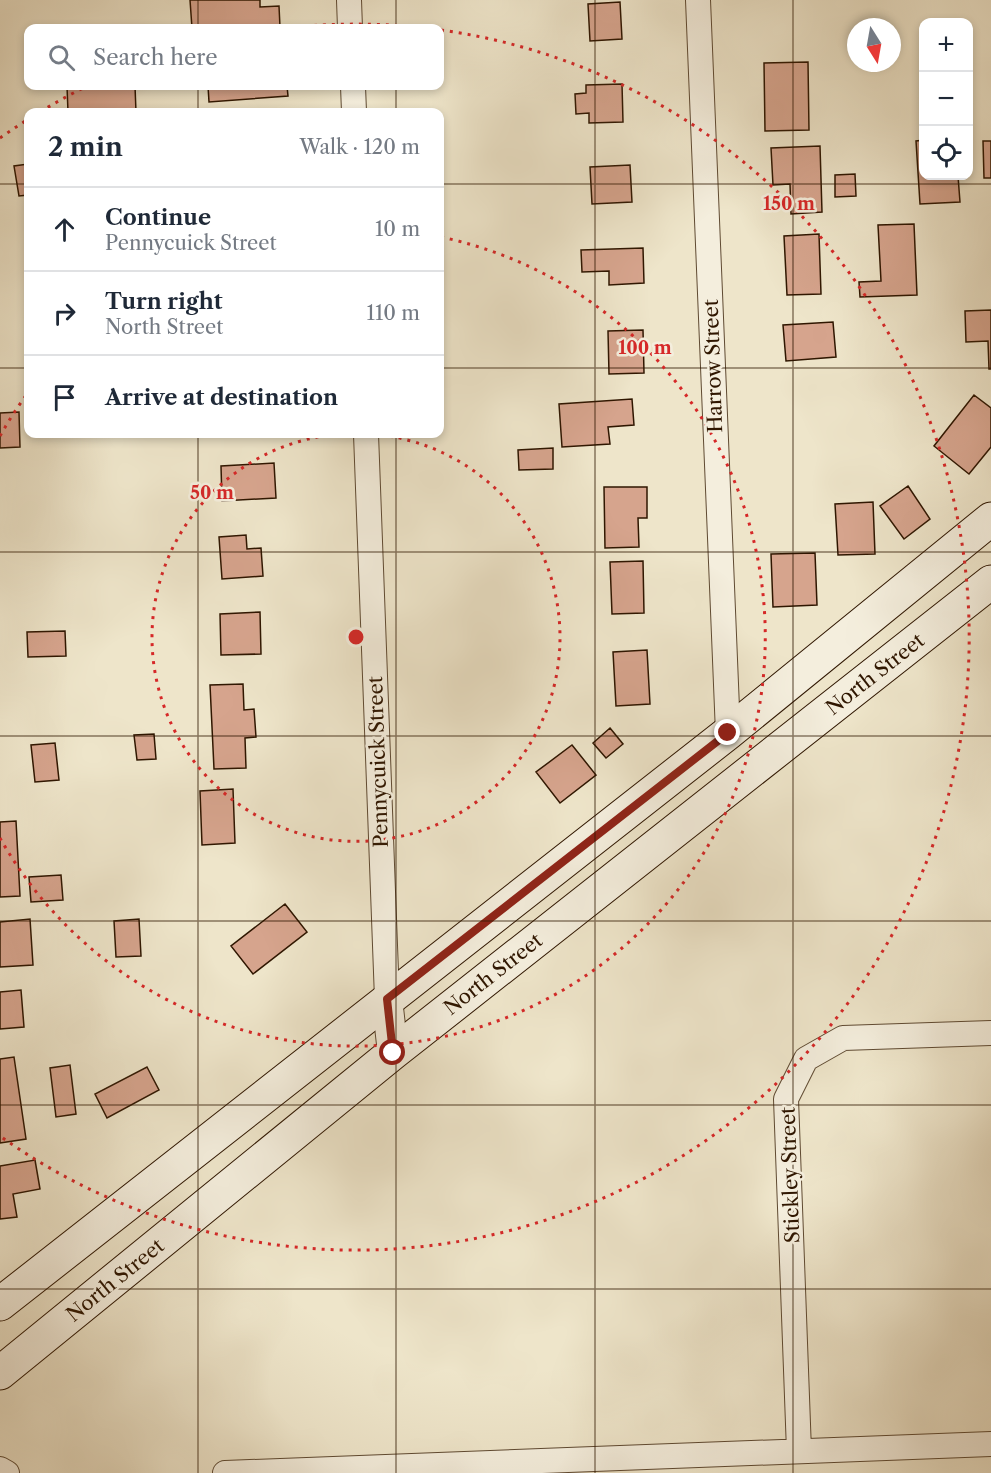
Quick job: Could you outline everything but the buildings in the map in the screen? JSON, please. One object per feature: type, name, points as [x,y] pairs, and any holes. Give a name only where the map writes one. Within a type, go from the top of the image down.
[{"type":"main road","points":[[0,1304],[728,733],[991,519]]},
{"type":"main road","name":"North Street","points":[[0,1373],[393,1053],[991,582]]},
{"type":"street","points":[[349,0],[350,24]]},
{"type":"street","name":"Harrow Street","points":[[698,0],[728,733]]},
{"type":"street","points":[[353,90],[354,108]]},
{"type":"street","name":"Pennycuick Street","points":[[366,438],[387,999],[393,1053]]},
{"type":"street","name":"Stickley Street","points":[[799,1451],[786,1099],[806,1059],[843,1038],[991,1034]]},
{"type":"street","points":[[225,1473],[991,1444]]},
{"type":"street","points":[[0,1469],[7,1473]]},
{"type":"route","points":[[393,1053],[387,999],[728,733]]}]
